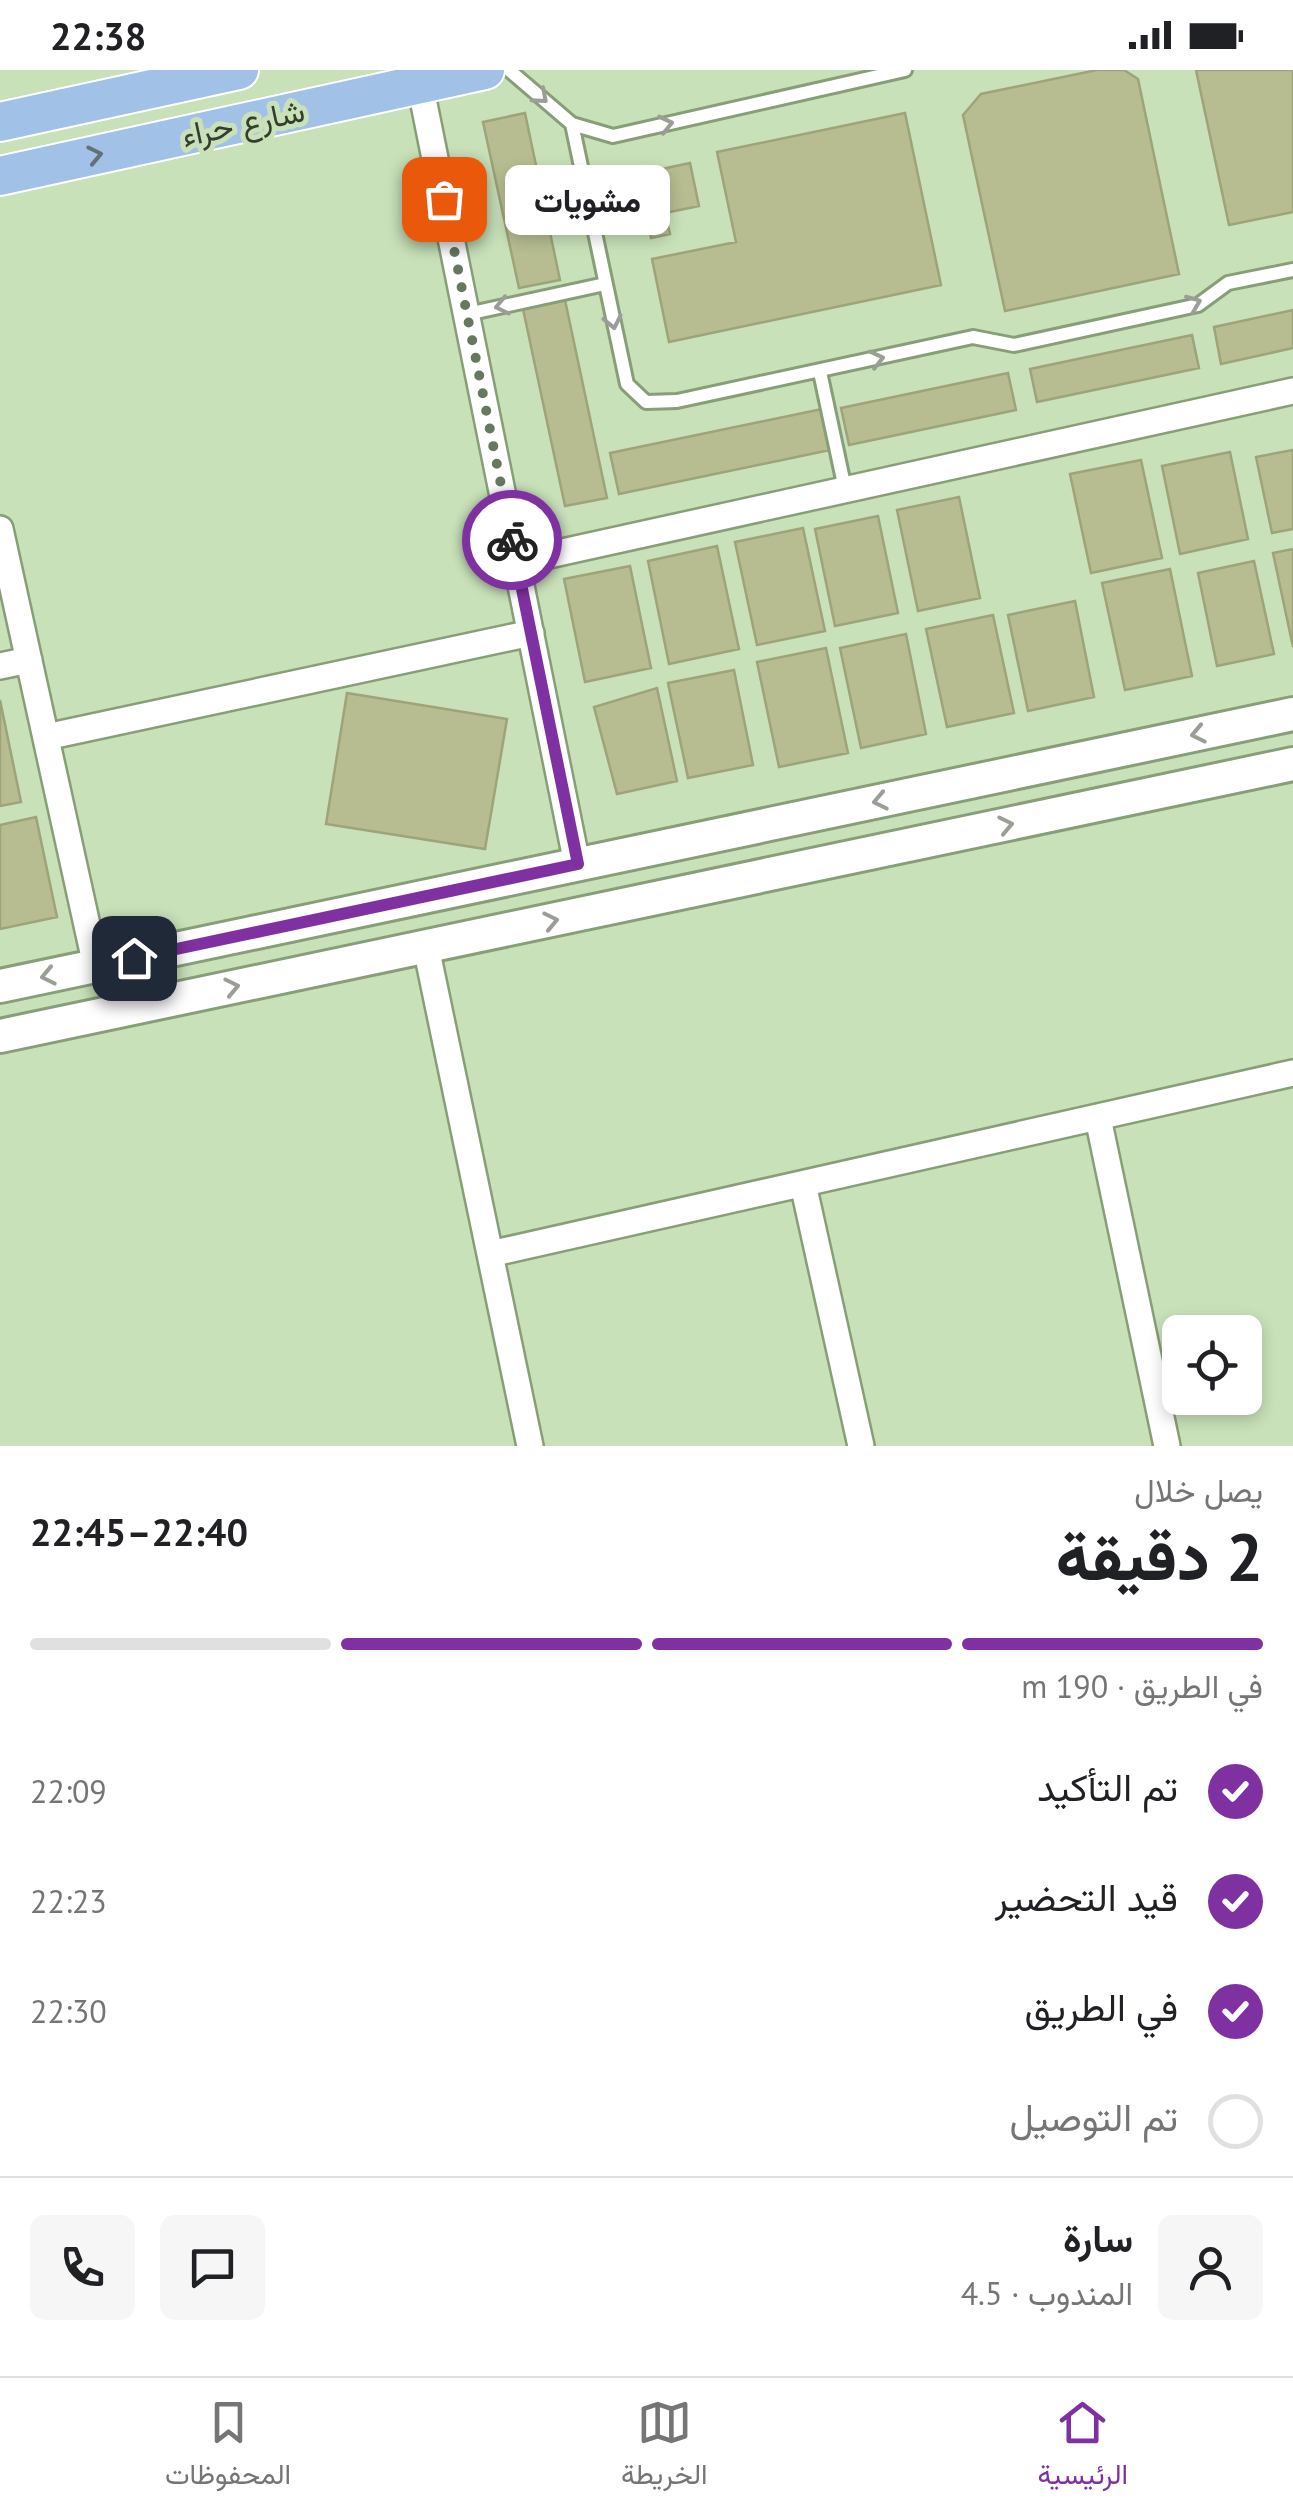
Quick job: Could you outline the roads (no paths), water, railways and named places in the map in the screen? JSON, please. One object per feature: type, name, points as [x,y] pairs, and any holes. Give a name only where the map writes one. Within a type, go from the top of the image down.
[{"type":"main road","name":"شارع حراء","points":[[0,122],[239,70]]},
{"type":"main road","name":"شارع حراء","points":[[0,176],[485,70]]},
{"type":"street","points":[[420,84],[578,864]]},
{"type":"street","points":[[517,562],[1293,392]]},
{"type":"street","points":[[0,529],[96,966]]},
{"type":"street","points":[[46,737],[531,633]]},
{"type":"street","points":[[0,666],[29,660]]},
{"type":"street","points":[[0,986],[1293,714]]},
{"type":"street","points":[[0,1036],[1293,764]]},
{"type":"street","points":[[426,947],[530,1446]]},
{"type":"street","points":[[490,1254],[1293,1073]]},
{"type":"street","points":[[1098,1118],[1167,1446]]},
{"type":"street","points":[[803,1184],[861,1446]]},
{"type":"lane","points":[[509,70],[572,124],[613,136],[905,70]]},
{"type":"lane","points":[[572,124],[626,384],[646,402],[676,401],[973,337],[1014,345],[1198,304],[1228,283],[1293,270]]},
{"type":"lane","points":[[466,314],[605,284]]},
{"type":"lane","points":[[820,372],[846,489]]},
{"type":"place","name":"مشويات","points":[[444,199]]}]
